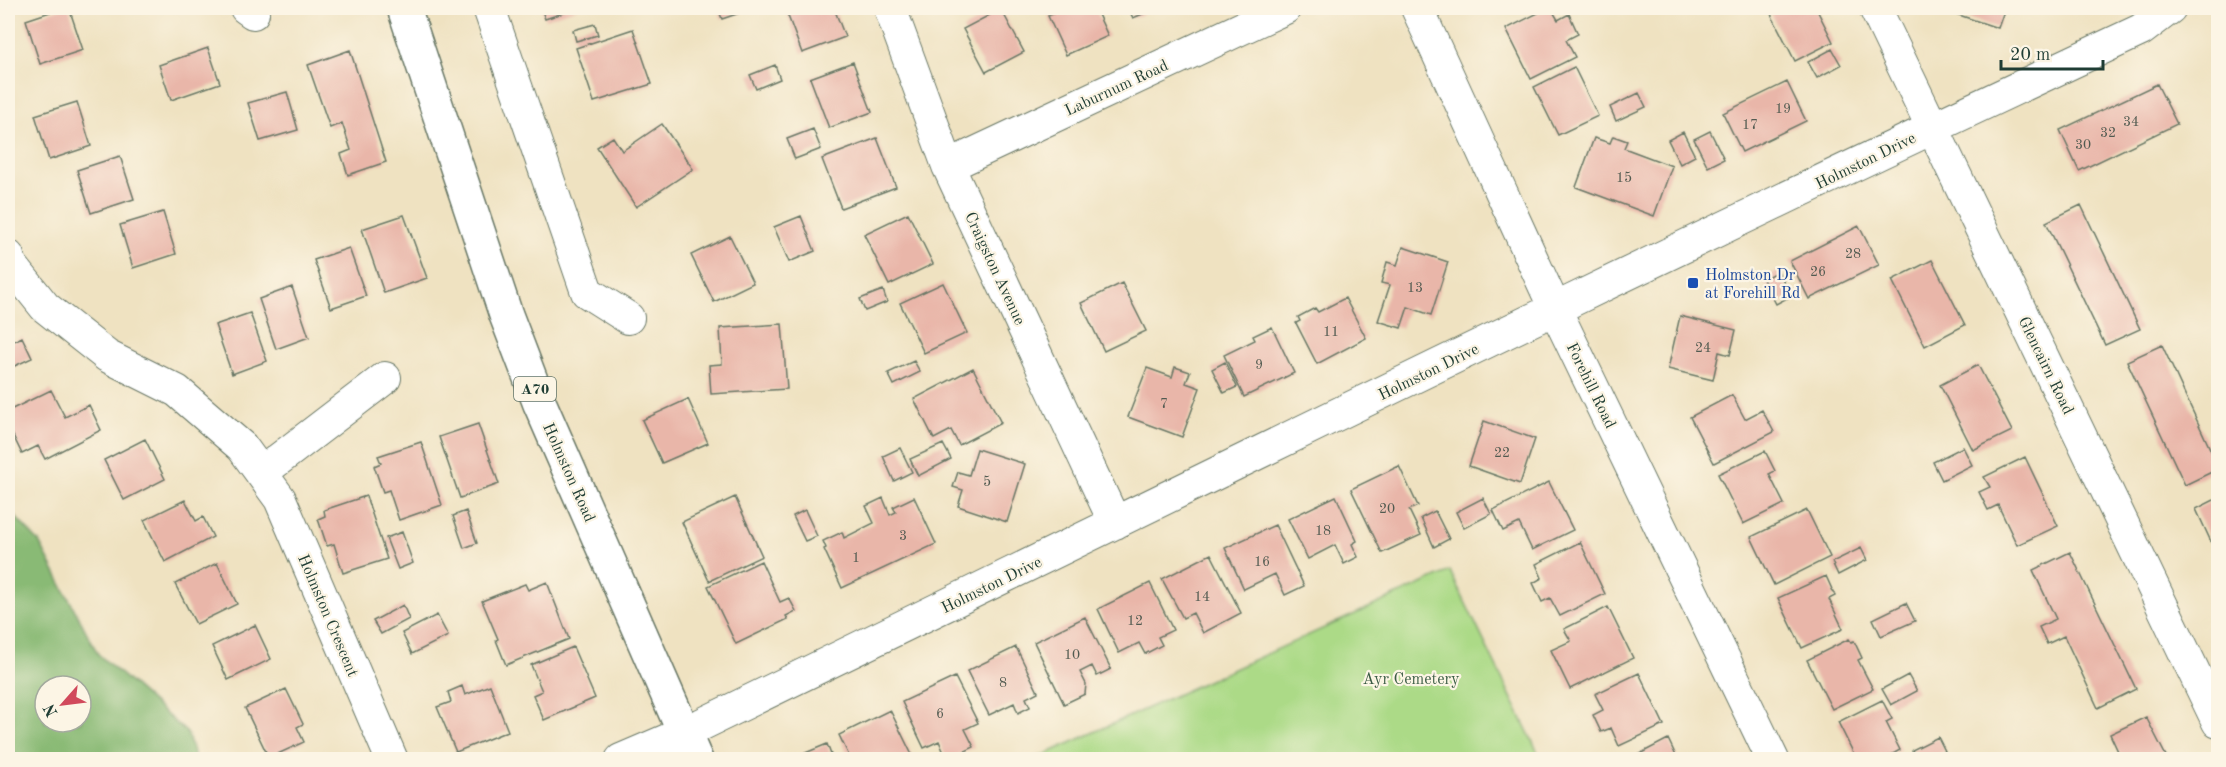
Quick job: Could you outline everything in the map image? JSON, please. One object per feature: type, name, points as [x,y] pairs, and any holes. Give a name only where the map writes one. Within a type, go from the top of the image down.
[{"type":"main road","name":"Holmston Road","points":[[404,8],[507,315],[540,404],[690,746]]},
{"type":"street","points":[[489,8],[587,292],[628,318]]},
{"type":"street","name":"Craigston Avenue","points":[[890,8],[948,166],[1115,523]]},
{"type":"street","name":"Laburnum Road","points":[[948,166],[1285,8]]},
{"type":"street","name":"Forehill Road","points":[[1417,8],[1556,309],[1773,759]]},
{"type":"street","name":"Glencairn Road","points":[[1875,8],[2218,722]]},
{"type":"street","name":"Holmston Drive","points":[[690,746],[1115,523],[1933,127],[2141,30],[2170,8]]},
{"type":"street","name":"Holmston Crescent","points":[[8,256],[9,262],[45,307],[107,356],[177,391],[242,447],[280,500],[392,759]]},
{"type":"street","points":[[261,473],[385,378]]},
{"type":"street","points":[[621,759],[690,746]]},
{"type":"green space","points":[[8,509],[39,542],[98,654],[187,733],[195,759],[22,760],[8,750]]},
{"type":"green space","name":"Ayr Cemetery","points":[[1450,571],[1541,759],[1035,759]]},
{"type":"building","points":[[62,8],[69,8],[83,50],[40,64],[26,20]]},
{"type":"building","points":[[541,8],[578,8],[545,19]]},
{"type":"building","points":[[718,8],[754,8],[722,19]]},
{"type":"building","points":[[785,8],[834,8],[845,37],[802,53]]},
{"type":"building","points":[[1067,8],[1095,8],[1108,36],[1066,55],[1048,16]]},
{"type":"building","points":[[1128,8],[1157,8],[1133,18]]},
{"type":"building","points":[[1551,8],[1558,20],[1569,14],[1578,34],[1566,40],[1575,57],[1531,79],[1506,29]]},
{"type":"building","points":[[1768,8],[1816,8],[1833,42],[1795,61]]},
{"type":"building","points":[[1938,8],[2005,8],[1998,28]]},
{"type":"building","points":[[1001,9],[1024,52],[986,72],[963,29]]},
{"type":"building","points":[[595,24],[598,35],[576,41],[573,30]]},
{"type":"building","points":[[633,29],[652,84],[594,102],[576,48]]},
{"type":"building","points":[[208,48],[220,83],[171,100],[159,65]]},
{"type":"building","points":[[1832,49],[1841,65],[1817,78],[1808,62]]},
{"type":"building","points":[[350,50],[386,162],[348,175],[341,154],[351,150],[342,123],[330,128],[308,65]]},
{"type":"building","points":[[853,62],[872,112],[829,128],[810,78]]},
{"type":"building","points":[[775,65],[780,79],[756,89],[750,75]]},
{"type":"building","points":[[1574,67],[1598,116],[1558,135],[1534,87]]},
{"type":"building","points":[[1787,82],[1806,121],[1742,152],[1723,113]]},
{"type":"building","points":[[2157,84],[2177,124],[2079,171],[2060,130]]},
{"type":"building","points":[[287,92],[298,130],[260,141],[248,103]]},
{"type":"building","points":[[1639,93],[1646,107],[1616,121],[1610,107]]},
{"type":"building","points":[[77,102],[91,146],[49,160],[35,115]]},
{"type":"building","points":[[662,124],[693,169],[636,207],[597,147],[613,137],[622,151]]},
{"type":"building","points":[[813,129],[821,149],[795,159],[787,139]]},
{"type":"building","points":[[1710,131],[1724,159],[1708,167],[1694,139]]},
{"type":"building","points":[[1683,132],[1695,156],[1680,164],[1668,140]]},
{"type":"building","points":[[1613,136],[1627,141],[1624,148],[1672,166],[1654,216],[1576,187],[1594,138],[1610,143]]},
{"type":"building","points":[[877,138],[896,187],[841,208],[822,159]]},
{"type":"building","points":[[120,156],[134,199],[91,213],[77,170]]},
{"type":"building","points":[[2081,205],[2140,329],[2105,345],[2046,222]]},
{"type":"building","points":[[163,212],[176,254],[133,268],[120,225]]},
{"type":"building","points":[[908,213],[933,264],[889,285],[864,234]]},
{"type":"building","points":[[404,215],[427,278],[384,293],[362,229]]},
{"type":"building","points":[[801,216],[815,251],[789,262],[774,227]]},
{"type":"building","points":[[1859,226],[1879,265],[1809,299],[1790,261]]},
{"type":"building","points":[[730,236],[753,283],[714,302],[691,255]]},
{"type":"building","points":[[1403,247],[1448,262],[1431,315],[1408,307],[1401,328],[1378,321],[1390,285],[1381,283],[1387,262],[1397,265]]},
{"type":"building","points":[[349,248],[366,296],[331,308],[314,260]]},
{"type":"building","points":[[1932,260],[1965,325],[1925,346],[1892,280]]},
{"type":"building","points":[[1778,271],[1791,296],[1776,304],[1763,279]]},
{"type":"building","points":[[943,283],[967,333],[924,353],[900,303]]},
{"type":"building","points":[[1122,283],[1146,331],[1104,351],[1081,303]]},
{"type":"building","points":[[292,287],[309,337],[276,349],[259,299]]},
{"type":"building","points":[[883,290],[887,302],[865,311],[860,299]]},
{"type":"building","points":[[1345,298],[1366,338],[1317,364],[1296,323],[1300,321],[1298,317],[1315,308],[1318,312]]},
{"type":"building","points":[[250,313],[267,361],[232,374],[215,325]]},
{"type":"building","points":[[1680,316],[1736,330],[1730,355],[1719,352],[1713,380],[1668,369]]},
{"type":"building","points":[[782,324],[787,389],[711,394],[709,365],[722,364],[720,328]]},
{"type":"building","points":[[1272,327],[1294,373],[1244,397],[1224,355],[1255,340],[1253,336]]},
{"type":"building","points":[[22,337],[32,358],[8,369],[8,344]]},
{"type":"building","points":[[2162,345],[2218,466],[2218,469],[2185,485],[2127,361]]},
{"type":"building","points":[[914,361],[920,372],[894,385],[888,373]]},
{"type":"building","points":[[1225,362],[1237,387],[1224,393],[1212,369]]},
{"type":"building","points":[[1978,365],[2012,431],[1973,450],[1940,385]]},
{"type":"building","points":[[1175,367],[1190,372],[1186,383],[1200,388],[1182,437],[1128,417],[1147,368],[1172,377]]},
{"type":"building","points":[[973,368],[1001,423],[959,445],[951,430],[934,439],[914,399]]},
{"type":"building","points":[[51,390],[65,417],[89,405],[101,430],[45,459],[38,446],[22,454],[8,425],[8,411]]},
{"type":"building","points":[[1732,395],[1745,419],[1762,410],[1774,432],[1714,463],[1690,417]]},
{"type":"building","points":[[688,399],[708,443],[662,463],[642,420]]},
{"type":"building","points":[[1484,421],[1535,439],[1520,484],[1469,466]]},
{"type":"building","points":[[478,424],[499,484],[460,498],[439,437]]},
{"type":"building","points":[[145,439],[165,479],[124,500],[104,460]]},
{"type":"building","points":[[421,442],[442,505],[399,520],[389,490],[383,492],[374,466],[381,463],[378,456]]},
{"type":"building","points":[[943,444],[951,459],[918,476],[910,459]]},
{"type":"building","points":[[1963,447],[1972,465],[1942,480],[1933,462]]},
{"type":"building","points":[[900,448],[912,472],[894,481],[883,456]]},
{"type":"building","points":[[977,449],[1025,464],[1007,522],[958,506],[963,490],[953,487],[958,472],[969,475]]},
{"type":"building","points":[[1765,451],[1775,471],[1769,474],[1784,504],[1743,524],[1718,474]]},
{"type":"building","points":[[2025,457],[2058,526],[2017,545],[1998,505],[1988,510],[1979,492],[1990,487],[1984,477]]},
{"type":"building","points":[[1399,466],[1418,506],[1409,510],[1421,535],[1382,553],[1351,489]]},
{"type":"building","points":[[1549,482],[1573,530],[1532,550],[1519,523],[1503,531],[1493,510]]},
{"type":"building","points":[[366,496],[387,559],[343,573],[334,544],[327,546],[318,519],[325,516],[324,510]]},
{"type":"building","points":[[1336,496],[1357,541],[1352,544],[1358,557],[1344,564],[1335,545],[1308,559],[1288,519]]},
{"type":"building","points":[[735,497],[762,556],[709,581],[682,522]]},
{"type":"building","points":[[914,497],[936,544],[842,588],[824,549],[826,548],[823,541],[842,532],[844,538],[874,523],[866,506],[883,498],[890,515],[896,512],[893,507]]},
{"type":"building","points":[[1483,498],[1491,514],[1464,528],[1456,512]]},
{"type":"building","points":[[2218,498],[2218,557],[2196,509]]},
{"type":"building","points":[[185,500],[196,521],[203,517],[213,537],[165,562],[144,520]]},
{"type":"building","points":[[805,510],[817,536],[805,541],[793,516]]},
{"type":"building","points":[[1807,510],[1830,557],[1774,585],[1751,537]]},
{"type":"building","points":[[466,511],[477,543],[464,548],[453,516]]},
{"type":"building","points":[[1435,511],[1449,539],[1434,547],[1421,518]]},
{"type":"building","points":[[1275,525],[1304,586],[1285,595],[1275,574],[1244,589],[1225,548]]},
{"type":"building","points":[[402,532],[413,563],[398,569],[386,538]]},
{"type":"building","points":[[1580,542],[1605,594],[1560,616],[1550,598],[1542,602],[1533,583],[1542,578],[1536,564]]},
{"type":"building","points":[[1861,548],[1867,560],[1838,575],[1832,562]]},
{"type":"building","points":[[2070,552],[2136,689],[2098,708],[2064,636],[2047,644],[2039,627],[2056,619],[2033,570]]},
{"type":"building","points":[[1211,554],[1241,613],[1203,633],[1193,613],[1183,618],[1162,579]]},
{"type":"building","points":[[761,561],[780,602],[789,598],[796,611],[786,616],[788,619],[736,644],[708,586]]},
{"type":"building","points":[[217,563],[237,604],[196,624],[175,584]]},
{"type":"building","points":[[1826,576],[1835,596],[1829,599],[1843,629],[1802,648],[1778,598]]},
{"type":"building","points":[[547,582],[569,639],[506,665],[482,601],[525,584],[528,590]]},
{"type":"building","points":[[1150,583],[1173,630],[1158,637],[1162,645],[1145,654],[1139,643],[1119,653],[1098,609]]},
{"type":"building","points":[[1906,603],[1915,621],[1881,636],[1873,619]]},
{"type":"building","points":[[403,605],[409,619],[381,634],[373,621]]},
{"type":"building","points":[[1608,607],[1633,658],[1570,689],[1551,650],[1571,641],[1564,629]]},
{"type":"building","points":[[437,615],[448,636],[412,654],[402,633]]},
{"type":"building","points":[[1085,617],[1111,669],[1097,676],[1092,666],[1080,672],[1086,684],[1085,694],[1064,704],[1034,642]]},
{"type":"building","points":[[255,625],[271,659],[228,680],[212,646]]},
{"type":"building","points":[[1849,639],[1851,642],[1854,641],[1862,658],[1858,660],[1873,689],[1832,709],[1807,660]]},
{"type":"building","points":[[573,647],[595,698],[544,720],[533,695],[542,691],[531,665]]},
{"type":"building","points":[[1016,647],[1038,692],[1026,698],[1030,707],[1018,713],[1014,703],[989,715],[967,671]]},
{"type":"building","points":[[1639,673],[1664,725],[1619,746],[1611,728],[1601,732],[1593,715],[1603,710],[1595,694]]},
{"type":"building","points":[[1908,675],[1917,691],[1891,705],[1882,689]]},
{"type":"building","points":[[955,677],[978,723],[965,729],[974,747],[947,760],[939,741],[924,748],[902,702]]},
{"type":"building","points":[[490,685],[508,731],[456,752],[437,707],[451,702],[448,692],[462,686],[465,695]]},
{"type":"building","points":[[286,689],[303,724],[297,727],[304,742],[269,758],[245,708]]},
{"type":"building","points":[[1882,700],[1892,719],[1886,722],[1900,750],[1882,760],[1857,760],[1838,722]]},
{"type":"building","points":[[890,710],[912,755],[903,760],[851,760],[839,735]]},
{"type":"building","points":[[2146,717],[2168,760],[2122,760],[2110,734]]},
{"type":"building","points":[[1938,737],[1945,751],[1929,760],[1916,760],[1912,750]]},
{"type":"building","points":[[1668,739],[1678,760],[1628,760]]},
{"type":"building","points":[[827,744],[833,760],[791,760],[803,754]]},
{"type":"place","name":"Holmston Dr at Forehill Rd","points":[[1693,283]]}]
